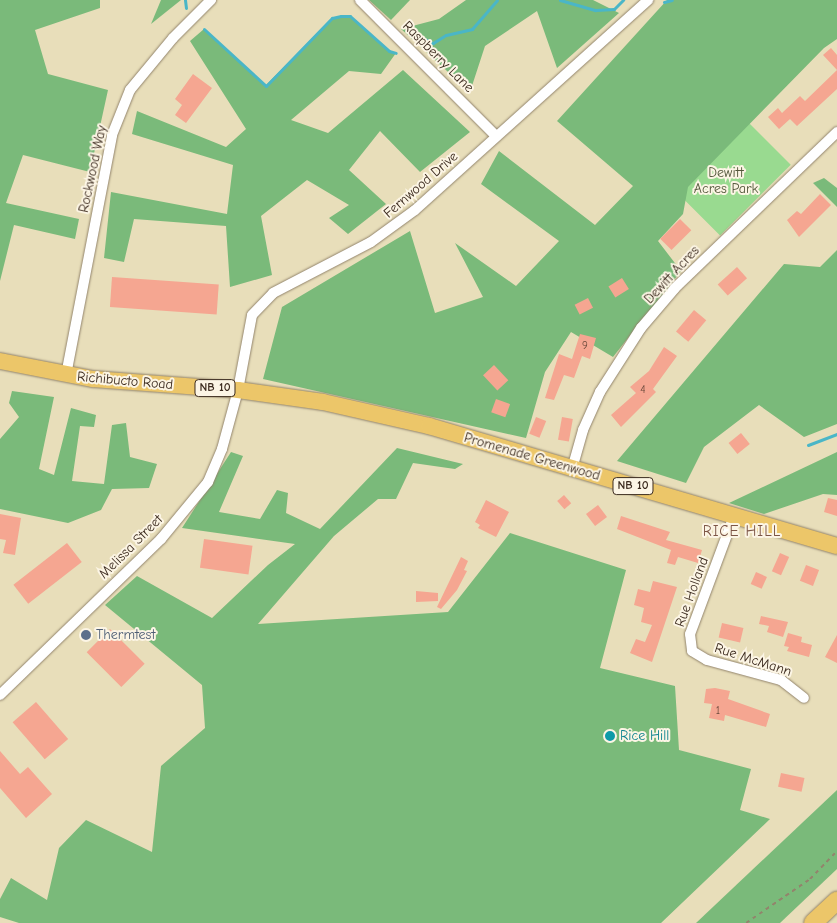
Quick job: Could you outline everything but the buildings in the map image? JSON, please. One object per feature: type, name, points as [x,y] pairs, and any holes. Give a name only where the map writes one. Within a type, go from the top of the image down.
[{"type":"highway","points":[[813,923],[837,901]]},
{"type":"main road","name":"Richibucto Road","points":[[0,361],[66,375],[238,390],[324,402],[429,426]]},
{"type":"main road","name":"Promenade Greenwood","points":[[429,426],[837,546]]},
{"type":"street","name":"Rockwood Way","points":[[66,375],[112,135],[130,90],[173,38],[211,0]]},
{"type":"street","name":"Raspberry Lane","points":[[360,0],[495,135]]},
{"type":"street","name":"Fernwood Drive","points":[[238,390],[252,315],[273,293],[391,229],[648,0]]},
{"type":"street","name":"Dewitt Acres","points":[[572,468],[583,430],[600,392],[641,328],[675,288],[837,132]]},
{"type":"street","name":"Melissa Street","points":[[0,695],[161,539],[208,482],[222,449],[238,390]]},
{"type":"street","name":"Rue Holland","points":[[692,651],[690,634],[734,516]]},
{"type":"street","name":"Rue McMann","points":[[692,651],[707,660],[781,680],[804,698]]},
{"type":"path","points":[[746,923],[810,878],[837,851]]},
{"type":"green space","points":[[0,0],[100,0],[100,8],[35,30],[48,74],[108,90],[90,172],[23,155],[6,203],[79,219],[75,239],[14,225],[0,281]]},
{"type":"green space","points":[[161,0],[181,0],[151,24]]},
{"type":"green space","points":[[369,0],[410,0],[391,20]]},
{"type":"green space","points":[[466,0],[593,0],[619,13],[557,68],[537,11],[485,46],[470,92],[401,29],[439,19]]},
{"type":"green space","points":[[667,0],[837,0],[837,39],[824,48],[688,187],[683,214],[658,241],[681,271],[613,357],[571,332],[545,372],[526,438],[263,379],[282,307],[410,231],[435,313],[483,297],[455,243],[516,286],[559,241],[481,184],[499,151],[595,225],[633,186],[557,121]]},
{"type":"green space","points":[[350,16],[388,51],[396,53],[381,74],[349,71],[291,120],[328,133],[403,70],[470,132],[420,172],[380,131],[349,170],[386,204],[348,234],[329,218],[349,205],[307,180],[261,216],[272,275],[230,287],[226,226],[134,219],[124,262],[104,258],[111,192],[227,214],[233,165],[132,134],[137,111],[226,147],[246,129],[190,41],[204,29],[266,85],[332,18]]},
{"type":"green space","name":"Dewitt Acres Park","points":[[742,116],[791,165],[720,236],[671,187]]},
{"type":"green space","points":[[824,178],[837,188],[837,207],[813,183]]},
{"type":"green space","points":[[837,250],[837,424],[804,437],[759,405],[704,447],[686,483],[617,461],[784,264],[820,267]]},
{"type":"green space","points":[[12,391],[54,397],[39,469],[54,475],[71,408],[96,415],[94,427],[80,426],[72,481],[104,484],[112,425],[126,423],[130,457],[157,464],[149,488],[112,489],[101,510],[68,523],[0,509],[0,439],[19,417],[9,403]]},
{"type":"green space","points":[[397,448],[463,464],[455,469],[413,463],[396,499],[378,499],[334,536],[258,624],[448,612],[510,533],[626,570],[600,668],[675,686],[679,750],[751,769],[740,810],[770,819],[661,923],[19,923],[0,917],[0,899],[11,878],[47,900],[59,848],[86,820],[152,852],[161,766],[205,728],[202,685],[105,605],[137,576],[212,618],[268,565],[295,544],[182,528],[231,452],[243,456],[219,512],[260,519],[277,490],[288,493],[286,513],[320,529]]},
{"type":"green space","points":[[837,452],[837,495],[823,494],[764,514],[729,503]]},
{"type":"green space","points":[[837,790],[837,869],[780,923],[696,923]]},
{"type":"waterway","points":[[185,0],[186,8]]},
{"type":"waterway","points":[[415,34],[433,43],[446,35],[472,29],[497,0]]},
{"type":"waterway","points":[[560,0],[596,10],[614,9],[623,0]]},
{"type":"waterway","points":[[664,2],[672,0]]},
{"type":"waterway","points":[[204,29],[266,86],[332,18],[350,16],[389,51],[396,53]]},
{"type":"waterway","points":[[808,445],[837,434]]},
{"type":"place","name":"Thermtest","points":[[86,635]]},
{"type":"place","name":"Rice Hill","points":[[610,736]]},
{"type":"district","name":"RICE HILL","points":[[742,532]]}]
